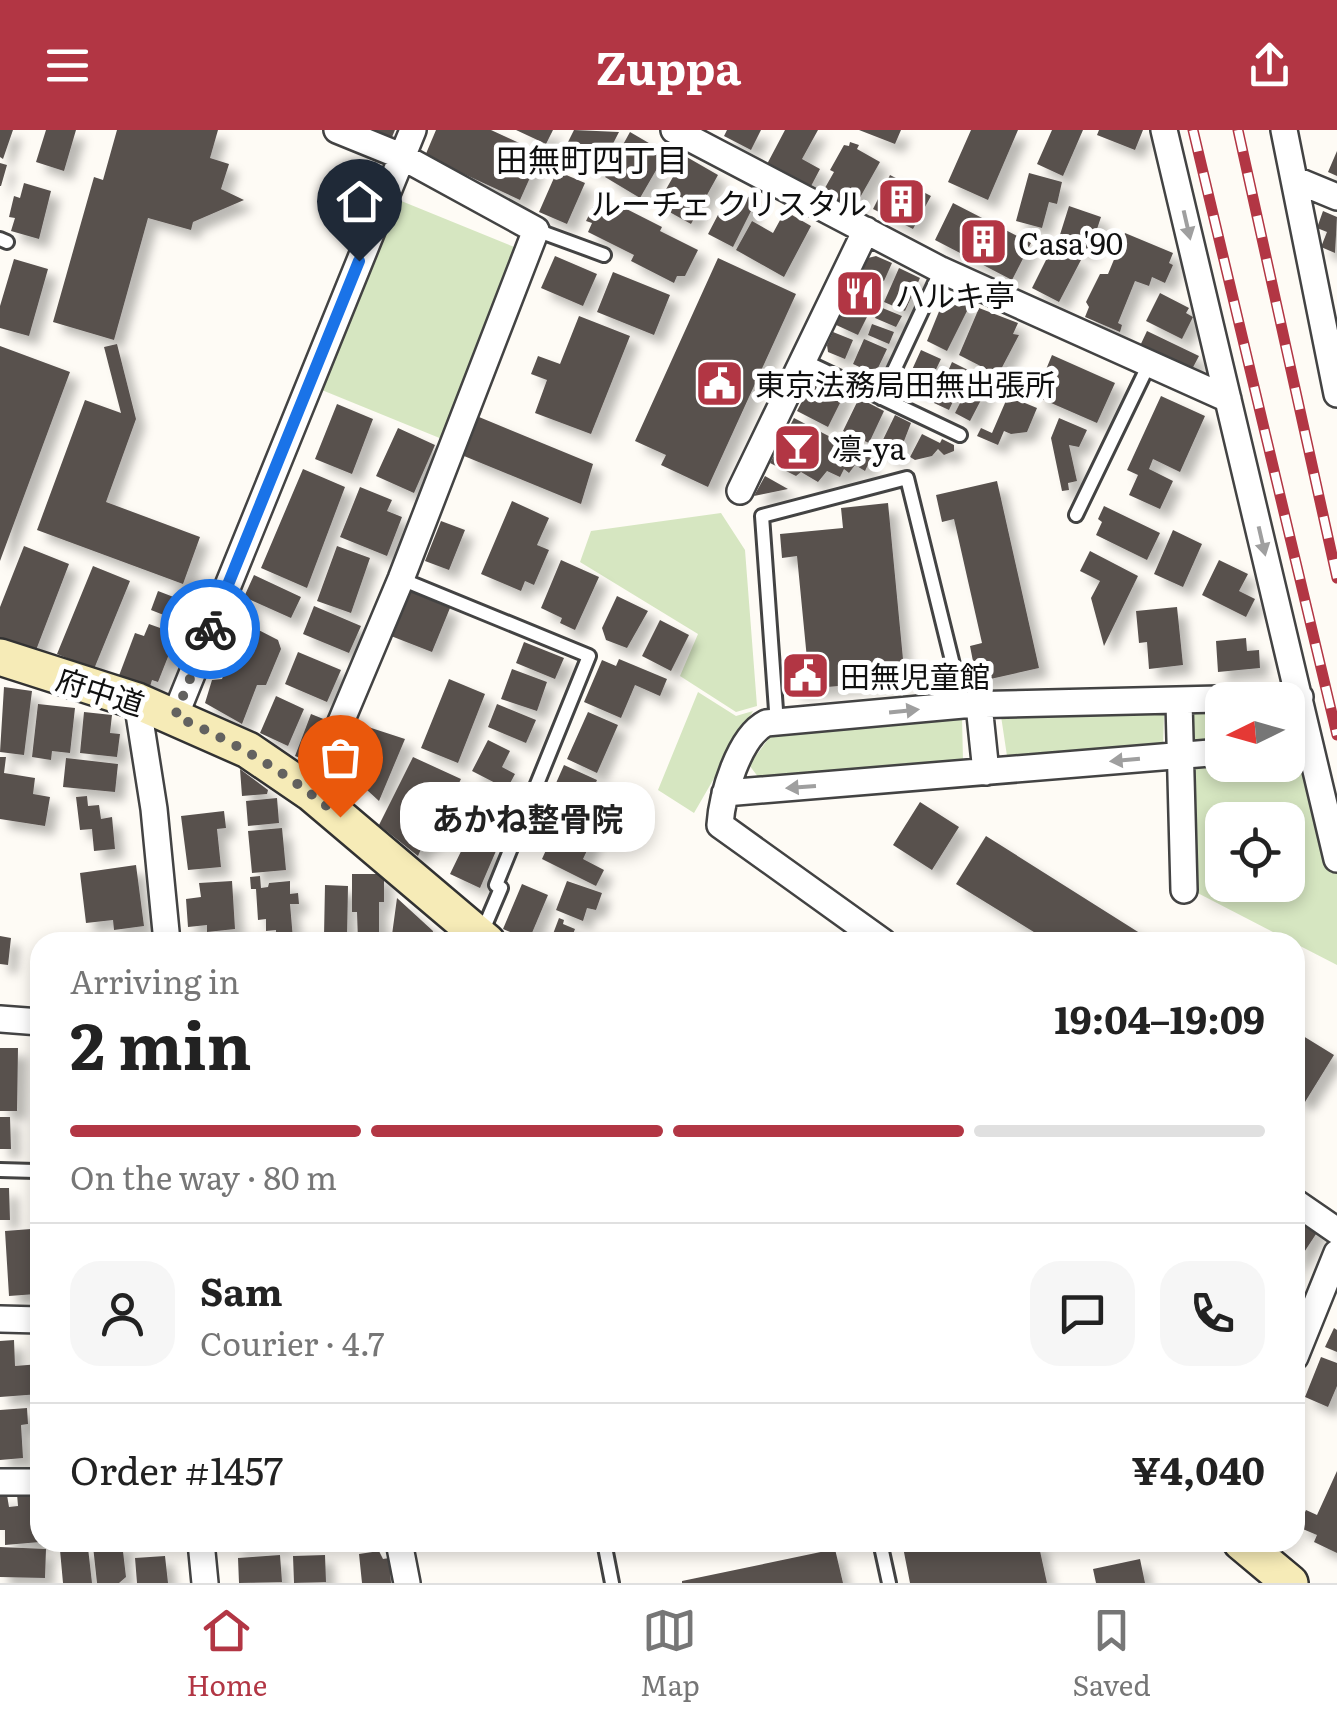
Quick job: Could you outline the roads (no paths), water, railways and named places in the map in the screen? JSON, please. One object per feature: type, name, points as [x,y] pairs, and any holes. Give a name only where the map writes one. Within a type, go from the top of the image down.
[{"type":"street","points":[[311,793],[401,579],[536,230],[401,156],[338,130]]},
{"type":"street","points":[[175,716],[413,130]]},
{"type":"street","points":[[674,130],[941,270],[1228,400]]},
{"type":"street","points":[[1164,130],[1296,682]]},
{"type":"street","points":[[1284,130],[1337,394]]},
{"type":"street","points":[[1296,180],[1337,197]]},
{"type":"street","points":[[740,490],[866,230]]},
{"type":"street","name":"府中道","points":[[0,657],[137,700],[248,750],[311,793],[475,932]]},
{"type":"street","points":[[137,700],[167,932]]},
{"type":"street","points":[[870,932],[720,825],[725,793],[737,760],[758,727],[766,722],[971,705],[1205,701]]},
{"type":"street","points":[[1178,702],[1184,890]]},
{"type":"street","points":[[971,705],[986,772]]},
{"type":"street","points":[[725,793],[1205,754]]},
{"type":"street","points":[[1305,760],[1337,859]]},
{"type":"street","points":[[0,1018],[30,1021]]},
{"type":"street","points":[[1305,1209],[1337,1231]]},
{"type":"street","points":[[1305,1332],[1337,1253]]},
{"type":"street","points":[[0,1320],[30,1320]]},
{"type":"street","points":[[0,1482],[30,1482]]},
{"type":"street","points":[[203,1552],[205,1583]]},
{"type":"street","points":[[401,1552],[407,1583]]},
{"type":"street","points":[[1253,1552],[1290,1583]]},
{"type":"lane","points":[[536,230],[604,255]]},
{"type":"lane","points":[[880,398],[941,270]]},
{"type":"lane","points":[[802,360],[960,435]]},
{"type":"lane","points":[[1076,515],[1149,364]]},
{"type":"lane","points":[[776,724],[762,516],[907,478],[971,705]]},
{"type":"lane","points":[[401,579],[589,656],[496,885],[501,888],[487,932]]},
{"type":"lane","points":[[0,1170],[30,1171]]},
{"type":"lane","points":[[606,1552],[612,1583]]},
{"type":"lane","points":[[882,1552],[889,1583]]},
{"type":"railway","points":[[1193,130],[1337,735]]},
{"type":"railway","points":[[1238,130],[1337,578]]},
{"type":"place","name":"ルーチェ クリスタル","points":[[902,202]]},
{"type":"place","name":"Casa'90","points":[[983,242]]},
{"type":"place","name":"ハルキ亭","points":[[860,294]]},
{"type":"place","name":"東京法務局田無出張所","points":[[720,383]]},
{"type":"place","name":"凛-ya","points":[[797,447]]},
{"type":"place","name":"田無児童館","points":[[805,675]]},
{"type":"place","name":"あかね整骨院","points":[[340,817]]},
{"type":"district","name":"田無町四丁目","points":[[592,158]]}]
